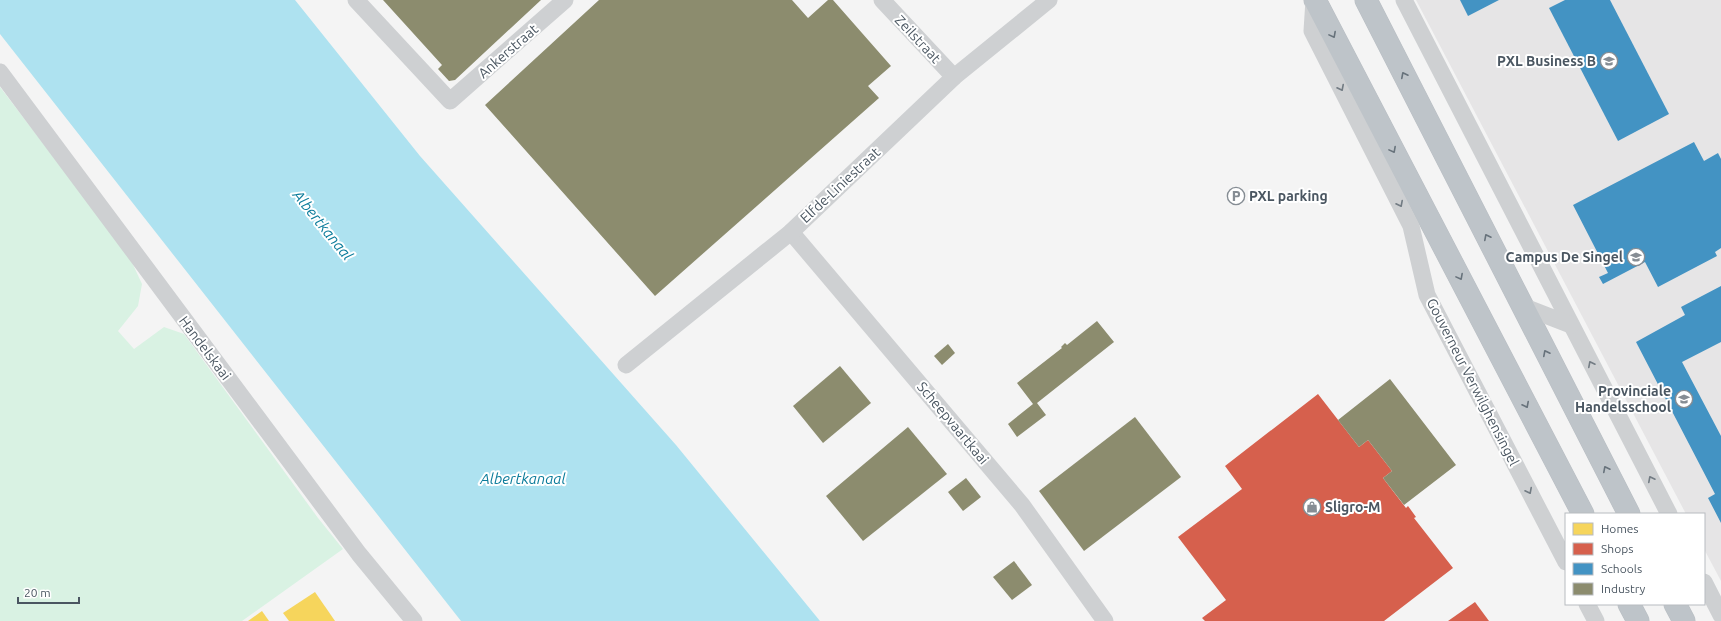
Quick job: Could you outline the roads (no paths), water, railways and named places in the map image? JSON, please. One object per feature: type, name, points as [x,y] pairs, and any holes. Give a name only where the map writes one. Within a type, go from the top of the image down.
[{"type":"highway","name":"Gouverneur Verwilghensingel","points":[[1314,0],[1582,513]]},
{"type":"highway","points":[[1366,0],[1628,513]]},
{"type":"highway","points":[[1630,605],[1638,621]]},
{"type":"highway","points":[[1676,605],[1684,621]]},
{"type":"street","name":"Ankerstraat","points":[[356,0],[450,101],[565,0]]},
{"type":"street","name":"Zeilstraat","points":[[882,0],[954,77]]},
{"type":"street","name":"Elfde-Liniestraat","points":[[626,365],[791,232],[954,77],[1049,0]]},
{"type":"street","name":"Gouverneur Verwilghensingel","points":[[1314,0],[1312,31],[1411,226],[1427,295],[1565,560]]},
{"type":"street","points":[[1404,0],[1668,513]]},
{"type":"street","name":"Handelskaai","points":[[0,72],[359,554],[414,621]]},
{"type":"street","name":"Scheepvaartkaai","points":[[791,232],[1022,505],[1105,621]]},
{"type":"street","points":[[1522,306],[1571,325]]},
{"type":"street","points":[[1705,584],[1721,615]]},
{"type":"street","points":[[1588,605],[1596,621]]},
{"type":"water","name":"Albertkanaal","points":[[0,0],[295,0],[420,156],[676,445],[820,621],[461,621],[0,34]]},
{"type":"place","name":"PXL Business B","points":[[1609,61]]},
{"type":"place","name":"PXL parking","points":[[1236,196]]},
{"type":"place","name":"Campus De Singel","points":[[1636,257]]},
{"type":"place","name":"Provinciale Handelsschool","points":[[1684,399]]},
{"type":"place","name":"Sligro-M","points":[[1312,507]]}]
